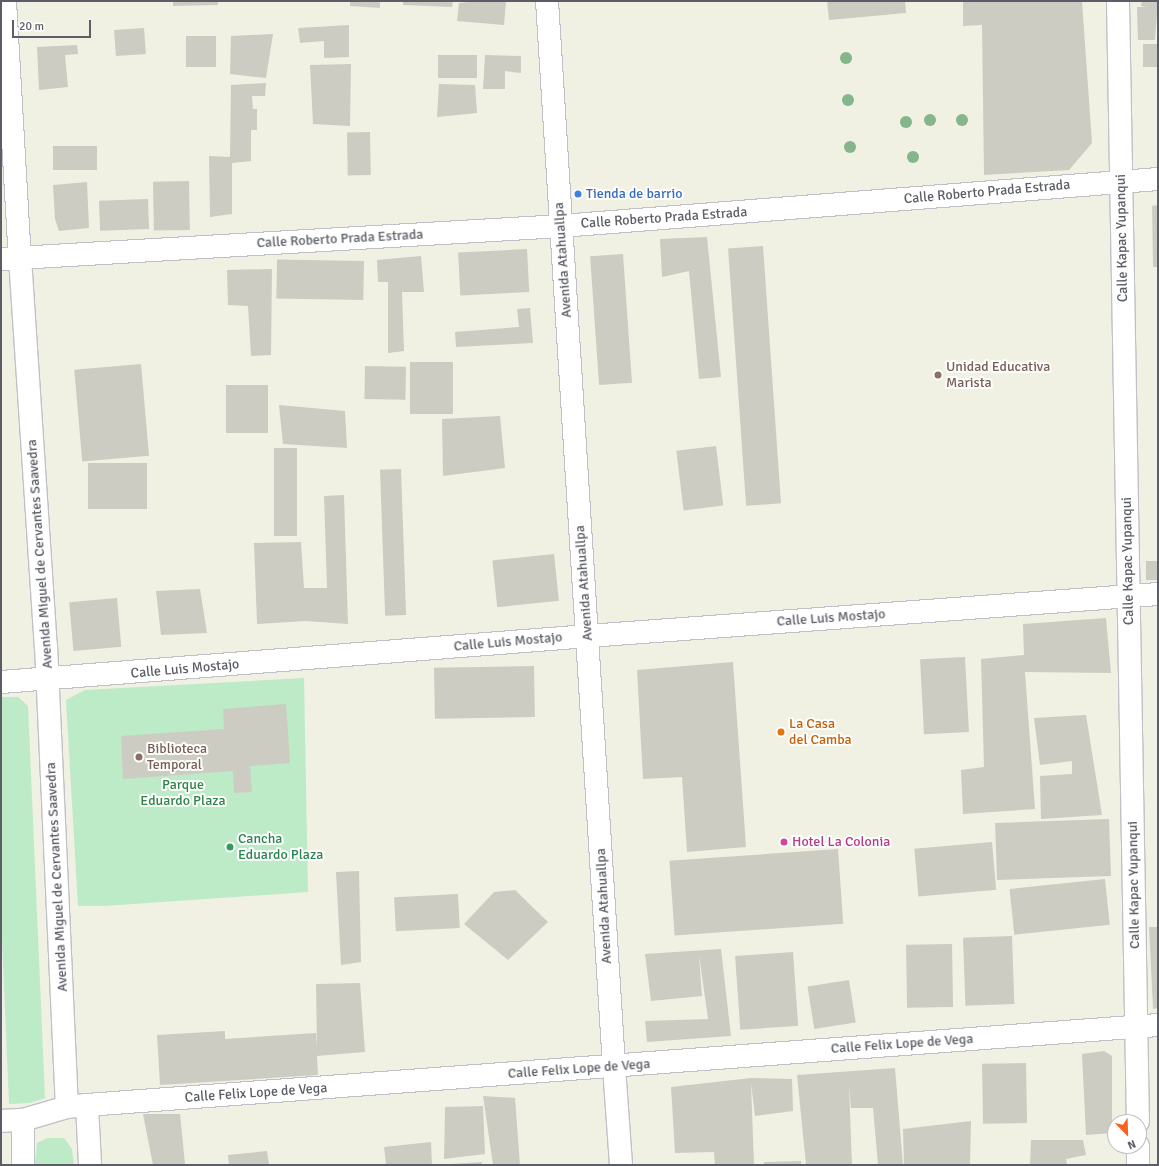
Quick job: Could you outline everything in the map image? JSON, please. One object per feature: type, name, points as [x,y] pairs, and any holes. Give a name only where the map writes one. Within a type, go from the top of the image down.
[{"type":"street","name":"Avenida Miguel de Cervantes Saavedra","points":[[5,1],[10,258],[48,679],[77,1106],[90,1165]]},
{"type":"street","name":"Avenida Atahuallpa","points":[[547,1],[614,1067],[622,1165]]},
{"type":"street","name":"Calle Kapac Yupanqui","points":[[1118,1],[1138,1114]]},
{"type":"street","name":"Calle Roberto Prada Estrada","points":[[10,258],[560,226],[1158,179]]},
{"type":"street","name":"Calle Luis Mostajo","points":[[1,682],[588,636],[1158,594]]},
{"type":"street","name":"Calle Felix Lope de Vega","points":[[1,1121],[23,1120],[77,1106],[614,1067],[1158,1025]]},
{"type":"street","points":[[23,1120],[23,1165]]},
{"type":"street","points":[[1138,1154],[1138,1165]]},
{"type":"green space","name":"Parque Eduardo Plaza","points":[[304,678],[308,892],[104,906],[78,906],[66,700],[85,690]]},
{"type":"green space","points":[[1,697],[18,697],[28,706],[45,1098],[30,1103],[9,1104],[1,913]]},
{"type":"green space","points":[[47,1138],[64,1138],[72,1149],[74,1165],[35,1165],[37,1143]]},
{"type":"building","points":[[173,1],[218,1],[218,5],[173,6]]},
{"type":"building","points":[[350,1],[380,1],[380,8],[350,6]]},
{"type":"building","points":[[403,1],[453,1],[452,7],[403,5]]},
{"type":"building","points":[[477,1],[506,1],[504,25],[457,21],[459,3]]},
{"type":"building","points":[[827,1],[905,1],[906,13],[829,20]]},
{"type":"building","points":[[963,1],[1082,1],[1092,143],[1069,170],[984,175],[982,25],[963,26]]},
{"type":"building","points":[[1142,1],[1158,1],[1155,40],[1138,40],[1137,7],[1146,7],[1141,6]]},
{"type":"building","points":[[349,25],[349,57],[324,58],[324,41],[300,43],[298,28]]},
{"type":"building","points":[[144,28],[146,54],[116,56],[114,30]]},
{"type":"building","points":[[273,34],[266,78],[230,74],[231,36]]},
{"type":"building","points":[[186,36],[216,36],[216,67],[186,67]]},
{"type":"building","points":[[1143,44],[1158,44],[1158,67],[1143,67]]},
{"type":"building","points":[[77,45],[78,54],[65,55],[68,87],[39,90],[37,47]]},
{"type":"building","points":[[438,55],[477,55],[477,78],[438,78]]},
{"type":"building","points":[[485,55],[521,56],[521,73],[505,71],[505,89],[483,89]]},
{"type":"building","points":[[351,64],[350,126],[313,124],[310,65]]},
{"type":"building","points":[[266,83],[265,96],[252,96],[253,109],[257,109],[257,130],[251,130],[251,161],[232,163],[232,214],[210,217],[209,156],[230,157],[231,85]]},
{"type":"building","points":[[439,84],[475,85],[477,113],[437,117]]},
{"type":"building","points":[[347,132],[370,132],[371,175],[348,175]]},
{"type":"building","points":[[53,146],[97,146],[97,170],[53,170]]},
{"type":"building","points":[[189,181],[190,230],[154,231],[153,182]]},
{"type":"building","points":[[87,182],[89,228],[59,231],[55,219],[53,185]]},
{"type":"building","points":[[148,199],[149,229],[100,231],[99,201]]},
{"type":"building","points":[[1158,205],[1158,267],[1153,267],[1152,206]]},
{"type":"building","points":[[707,237],[721,377],[699,379],[689,271],[662,277],[660,239]]},
{"type":"building","points":[[763,246],[781,503],[746,506],[728,248]]},
{"type":"building","points":[[527,249],[529,292],[460,296],[458,253]]},
{"type":"building","points":[[623,254],[632,383],[599,385],[590,256]]},
{"type":"building","points":[[421,256],[424,292],[402,292],[404,351],[388,353],[388,282],[378,282],[377,260]]},
{"type":"building","points":[[277,259],[364,261],[363,300],[276,298]]},
{"type":"building","points":[[272,269],[271,355],[251,356],[248,306],[228,305],[227,270]]},
{"type":"building","points":[[530,308],[533,343],[456,347],[455,332],[519,327],[517,309]]},
{"type":"building","points":[[410,362],[453,362],[453,414],[410,414]]},
{"type":"building","points":[[141,364],[149,456],[82,461],[74,370]]},
{"type":"building","points":[[365,366],[406,367],[405,400],[364,399]]},
{"type":"building","points":[[226,385],[268,385],[268,433],[226,433]]},
{"type":"building","points":[[279,405],[345,411],[347,448],[283,444]]},
{"type":"building","points":[[500,416],[505,468],[443,476],[442,419]]},
{"type":"building","points":[[716,446],[723,506],[684,510],[676,451]]},
{"type":"building","points":[[274,448],[297,448],[297,536],[274,536]]},
{"type":"building","points":[[88,463],[147,463],[147,509],[88,509]]},
{"type":"building","points":[[401,469],[406,615],[385,616],[380,470]]},
{"type":"building","points":[[344,495],[348,624],[306,621],[257,624],[254,543],[301,542],[304,588],[327,588],[324,496]]},
{"type":"building","points":[[554,554],[559,601],[497,607],[492,560]]},
{"type":"building","points":[[1146,561],[1158,561],[1158,580],[1146,580]]},
{"type":"building","points":[[200,589],[207,633],[161,635],[156,591]]},
{"type":"building","points":[[117,598],[121,647],[73,651],[69,602]]},
{"type":"building","points":[[1106,618],[1111,673],[1025,672],[1035,809],[963,814],[961,770],[984,767],[981,659],[1024,655],[1023,624]]},
{"type":"building","points":[[965,657],[969,732],[924,734],[920,659]]},
{"type":"building","points":[[733,662],[746,847],[687,852],[682,777],[643,779],[637,670]]},
{"type":"building","points":[[534,666],[535,717],[435,719],[434,668]]},
{"type":"building","points":[[286,704],[290,763],[250,766],[252,792],[234,793],[233,771],[123,779],[121,736],[224,729],[223,709]]},
{"type":"building","points":[[1086,715],[1102,815],[1041,819],[1040,776],[1072,774],[1072,761],[1040,765],[1034,718]]},
{"type":"building","points":[[1109,819],[1111,876],[997,880],[995,823]]},
{"type":"building","points":[[992,842],[996,890],[918,897],[914,849]]},
{"type":"building","points":[[838,849],[843,924],[675,936],[669,861]]},
{"type":"building","points":[[359,871],[361,962],[341,965],[336,872]]},
{"type":"building","points":[[1105,879],[1110,925],[1014,935],[1010,889]]},
{"type":"building","points":[[515,890],[548,922],[508,960],[464,924],[494,892]]},
{"type":"building","points":[[458,894],[460,928],[396,931],[394,897]]},
{"type":"building","points":[[1149,927],[1158,927],[1158,1008],[1153,1009]]},
{"type":"building","points":[[1012,936],[1014,1004],[965,1006],[963,938]]},
{"type":"building","points":[[952,944],[953,1007],[907,1008],[906,945]]},
{"type":"building","points":[[721,949],[731,1036],[647,1042],[645,1021],[708,1019],[699,955],[702,996],[651,1001],[645,954]]},
{"type":"building","points":[[793,952],[798,1026],[740,1030],[735,956]]},
{"type":"building","points":[[849,980],[856,1022],[814,1029],[808,987]]},
{"type":"building","points":[[360,983],[365,1052],[317,1056],[318,1075],[160,1085],[157,1035],[225,1031],[225,1039],[316,1033],[317,1049],[316,984]]},
{"type":"building","points":[[1104,1051],[1112,1056],[1112,1114],[1107,1114],[1107,1133],[1086,1135],[1082,1054]]},
{"type":"building","points":[[1026,1063],[1027,1123],[983,1124],[982,1064]]},
{"type":"building","points":[[895,1068],[903,1165],[878,1165],[873,1108],[851,1108],[849,1085],[852,1165],[806,1165],[797,1075]]},
{"type":"building","points":[[751,1078],[792,1079],[793,1111],[755,1116],[751,1083],[754,1165],[715,1165],[714,1152],[675,1153],[671,1087]]},
{"type":"building","points":[[483,1096],[515,1098],[520,1165],[493,1165]]},
{"type":"building","points":[[483,1106],[485,1154],[444,1159],[445,1107]]},
{"type":"building","points":[[143,1114],[180,1114],[185,1164],[153,1165]]},
{"type":"building","points":[[971,1121],[970,1165],[904,1165],[903,1129]]},
{"type":"building","points":[[1031,1140],[1083,1140],[1086,1155],[1066,1159],[1067,1165],[1030,1165]]},
{"type":"building","points":[[431,1142],[432,1165],[386,1165],[384,1147]]},
{"type":"building","points":[[267,1151],[269,1165],[229,1165],[228,1155]]},
{"type":"building","points":[[801,1161],[801,1165],[764,1165],[764,1162]]},
{"type":"building","points":[[482,1162],[482,1165],[451,1165],[451,1164]]},
{"type":"place","name":"Tienda de barrio","points":[[578,194]]},
{"type":"place","name":"Unidad Educativa Marista","points":[[938,375]]},
{"type":"place","name":"La Casa del Camba","points":[[781,732]]},
{"type":"place","name":"Biblioteca Temporal","points":[[139,757]]},
{"type":"place","name":"Hotel La Colonia","points":[[784,842]]},
{"type":"place","name":"Cancha Eduardo Plaza","points":[[230,847]]}]
